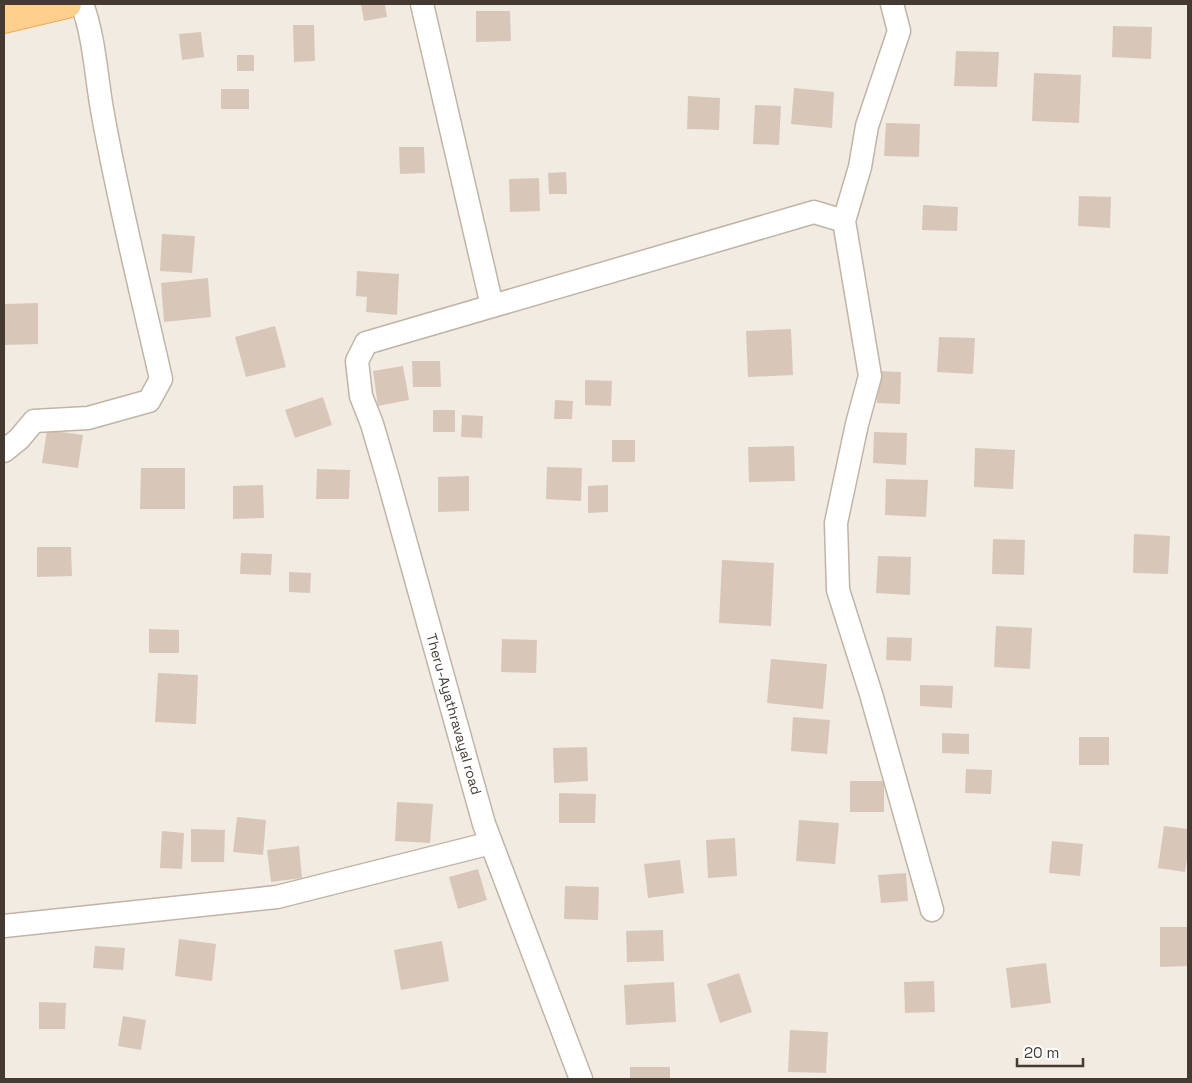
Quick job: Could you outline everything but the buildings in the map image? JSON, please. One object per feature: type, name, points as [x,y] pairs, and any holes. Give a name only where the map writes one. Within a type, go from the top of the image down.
[{"type":"main road","points":[[5,14],[67,4]]},
{"type":"street","points":[[4,451],[19,439],[34,421],[88,418],[149,401],[161,379],[132,254],[103,115],[89,24],[82,4]]},
{"type":"street","points":[[422,4],[492,306],[814,212],[844,221]]},
{"type":"street","points":[[892,4],[899,31],[868,126],[860,167],[844,221],[870,376],[857,424],[836,523],[838,590],[871,694],[932,910]]},
{"type":"street","name":"Theru-Ayathravayal road","points":[[492,306],[366,343],[358,361],[361,396],[372,424],[387,475],[484,824],[581,1079]]},
{"type":"street","points":[[4,926],[277,897],[491,843]]}]
